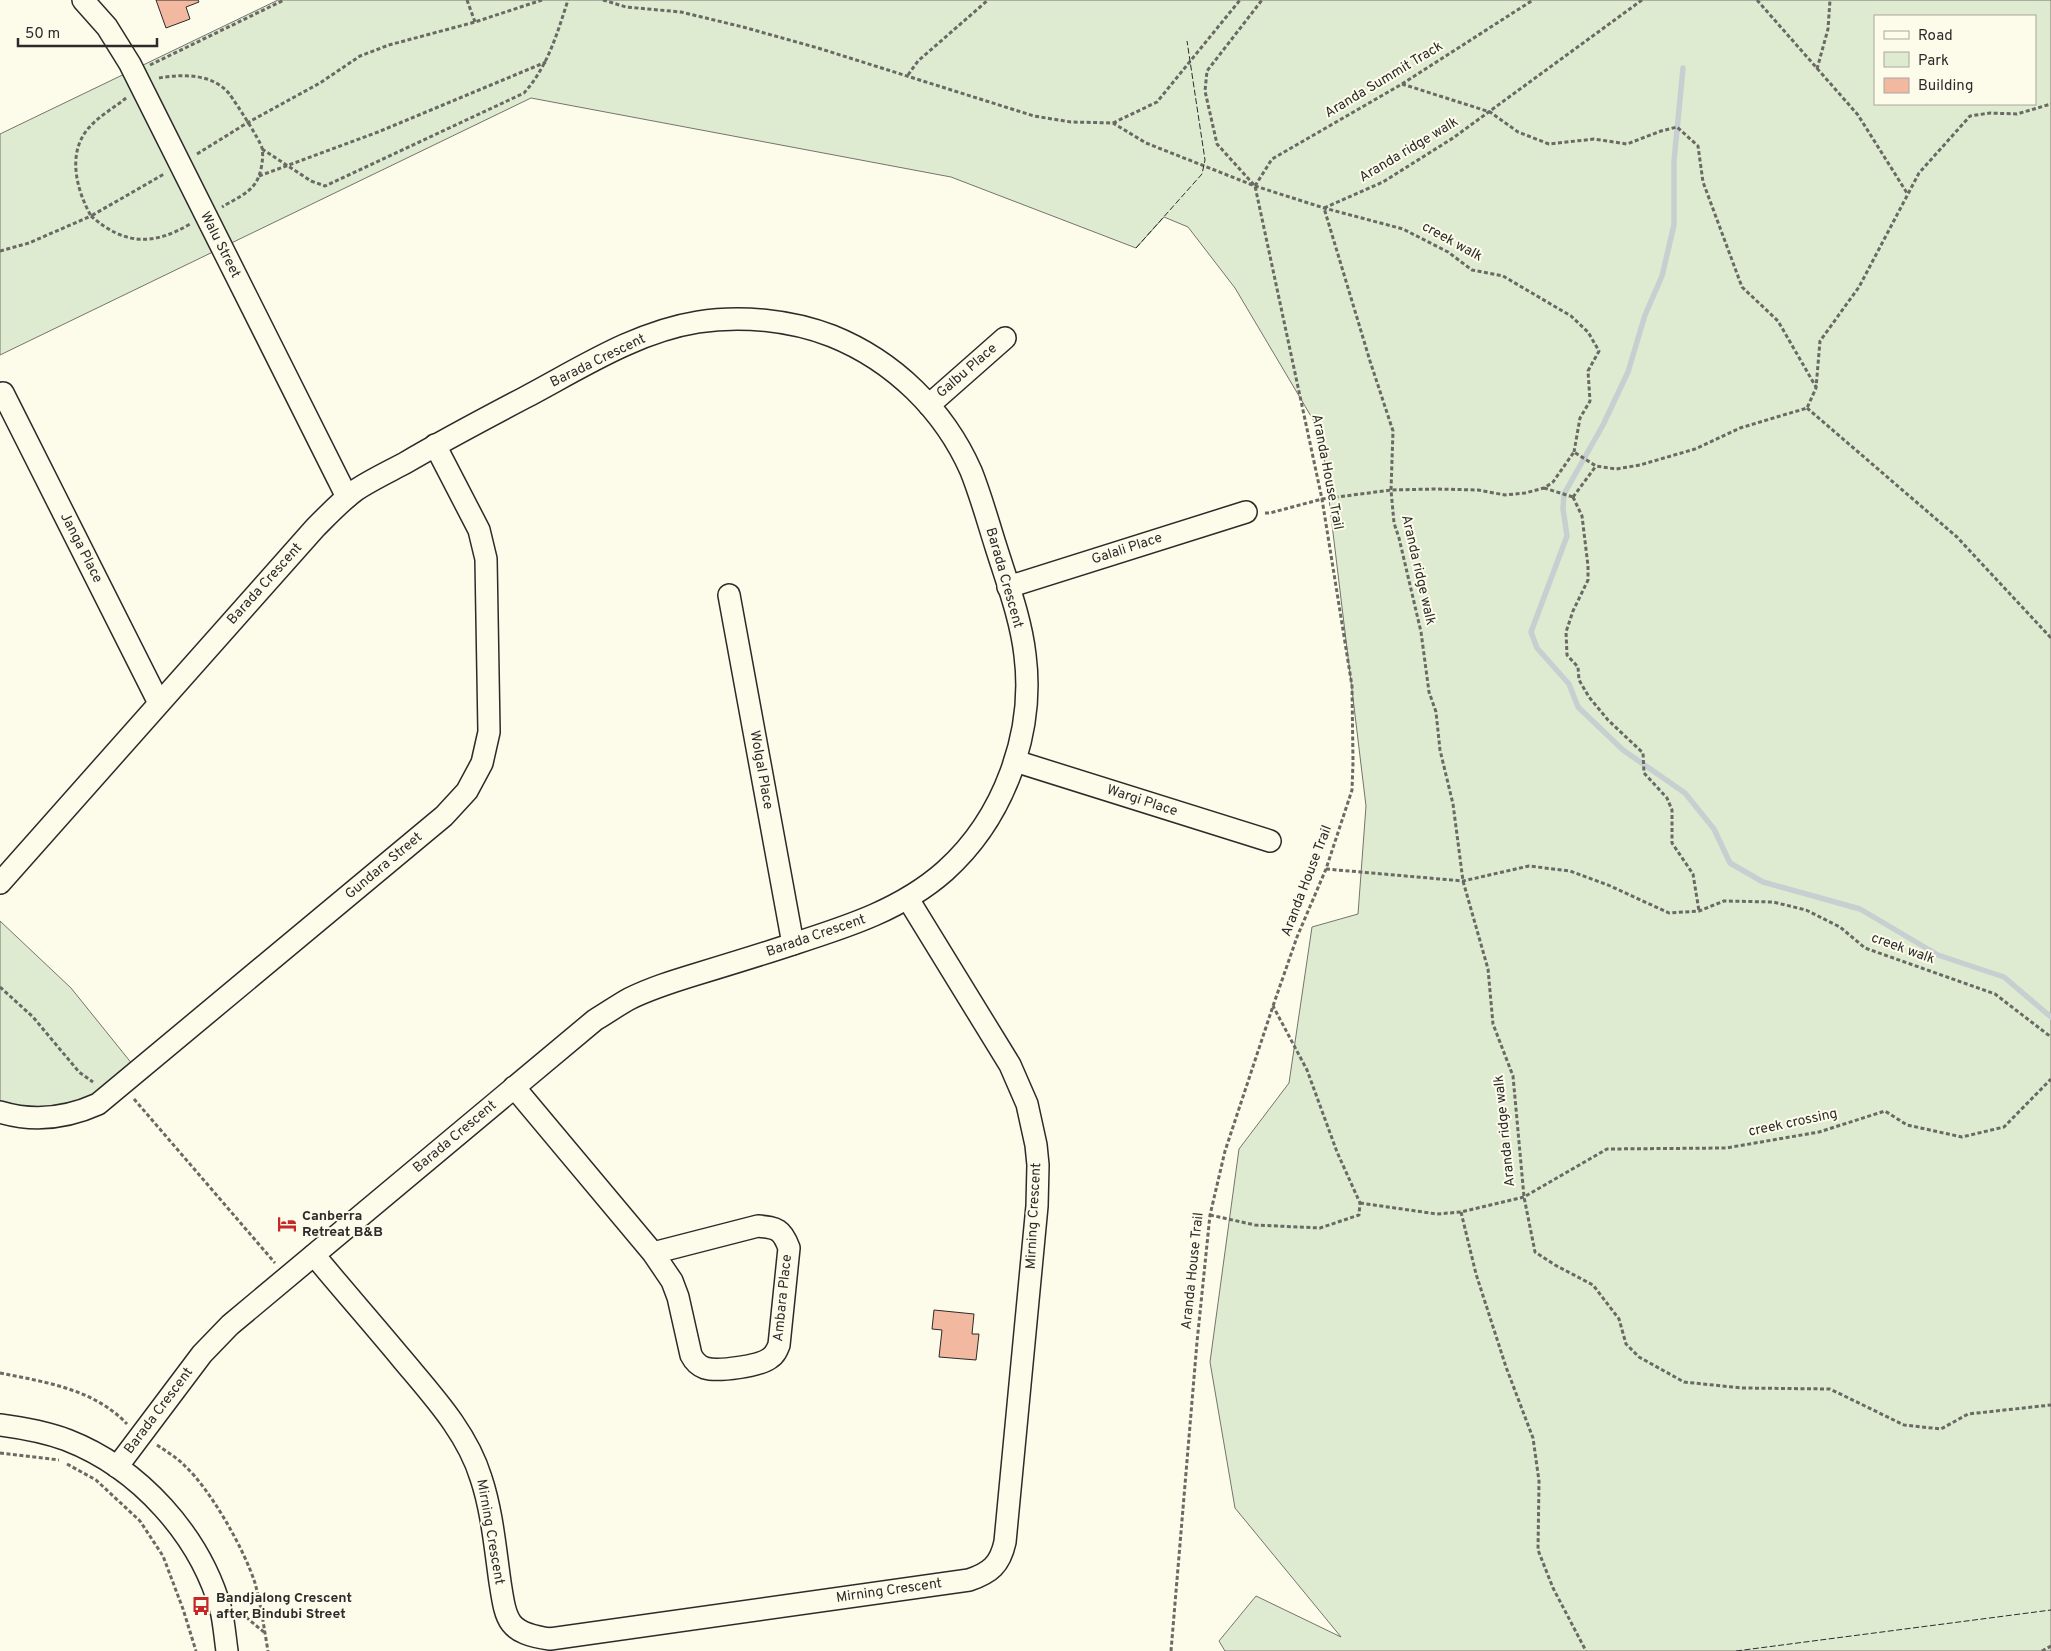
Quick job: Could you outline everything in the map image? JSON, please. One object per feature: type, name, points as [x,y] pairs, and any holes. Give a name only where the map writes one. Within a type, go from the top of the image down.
[{"type":"street","name":"Walu Street","points":[[83,0],[107,27],[130,64],[146,83],[347,497]]},
{"type":"street","name":"Barada Crescent","points":[[0,883],[315,528],[347,497],[359,488],[435,446],[618,348],[657,332],[700,322],[752,320],[788,323],[829,335],[868,352],[901,376],[929,405],[942,422],[973,477],[1008,587],[1025,651],[1026,673],[1024,717],[1015,761],[1000,801],[976,838],[945,871],[908,899],[889,910],[849,926],[667,984],[629,999],[595,1020],[230,1325],[202,1354],[117,1467]]},
{"type":"street","name":"Galbu Place","points":[[929,405],[1005,338]]},
{"type":"street","name":"Janga Place","points":[[3,393],[159,703]]},
{"type":"street","name":"Gundara Street","points":[[0,1112],[30,1118],[58,1117],[86,1110],[98,1104],[444,816],[467,791],[482,763],[489,732],[486,559],[479,530],[435,446]]},
{"type":"street","name":"Galali Place","points":[[1008,587],[1246,512]]},
{"type":"street","name":"Wolgal Place","points":[[729,595],[793,944]]},
{"type":"street","name":"Wargi Place","points":[[1015,761],[1270,841]]},
{"type":"street","name":"Mirning Crescent","points":[[314,1255],[442,1407],[465,1441],[481,1477],[486,1496],[505,1614],[517,1629],[529,1636],[550,1639],[969,1580],[983,1575],[994,1566],[1002,1555],[1005,1542],[1038,1206],[1036,1144],[1027,1104],[1010,1065],[908,899]]},
{"type":"street","name":"Ambara Place","points":[[514,1087],[653,1252],[672,1281],[678,1296],[691,1355],[695,1361],[705,1368],[717,1369],[758,1364],[770,1358],[776,1352],[779,1345],[789,1248],[784,1235],[774,1228],[758,1226],[653,1252]]},
{"type":"street","points":[[0,1425],[29,1429],[67,1440],[101,1457],[117,1467],[163,1508],[195,1550],[205,1569],[220,1610],[228,1651]]},
{"type":"path","points":[[146,83],[144,68],[284,0]]},
{"type":"path","points":[[468,0],[475,22]]},
{"type":"path","points":[[247,123],[320,83],[360,56],[389,45],[475,22],[542,0]]},
{"type":"path","points":[[193,222],[167,236],[130,239],[114,234],[91,216],[79,187],[76,154],[87,130],[146,83],[178,76],[211,81],[222,87],[230,95],[262,149],[311,180],[325,186],[524,93],[536,79],[546,62],[568,0]]},
{"type":"path","points":[[603,0],[626,7],[681,12],[713,19],[818,48],[1034,116],[1071,122],[1113,123],[1157,102],[1240,0]]},
{"type":"path","points":[[908,76],[918,61],[988,0]]},
{"type":"path","points":[[1255,186],[1217,144],[1205,91],[1207,71],[1262,0]]},
{"type":"path","name":"Aranda Summit Track","points":[[1255,186],[1272,158],[1402,84],[1533,0]]},
{"type":"path","name":"Aranda ridge walk","points":[[1642,0],[1490,112],[1446,142],[1383,182],[1324,208],[1393,431],[1391,490],[1394,523],[1421,632],[1429,692],[1436,712],[1440,750],[1453,804],[1463,881],[1488,969],[1494,1024],[1513,1076],[1524,1197],[1536,1252],[1555,1266],[1593,1285],[1619,1319],[1626,1344],[1639,1357],[1684,1382],[1742,1388],[1830,1389],[1904,1425],[1941,1429],[1968,1414],[2051,1405]]},
{"type":"path","points":[[1757,0],[1858,115],[1907,193]]},
{"type":"path","points":[[1817,69],[1828,29],[1830,0]]},
{"type":"path","points":[[258,176],[378,132],[546,62]]},
{"type":"path","points":[[1402,84],[1490,112],[1518,132],[1549,144],[1594,139],[1627,144],[1677,127],[1698,146],[1703,182],[1742,287],[1778,320],[1816,388]]},
{"type":"path","points":[[1246,512],[1270,513],[1322,499],[1391,490],[1478,490],[1506,495],[1525,493],[1544,488],[1553,482],[1574,452],[1596,466],[1616,469],[1640,466],[1695,449],[1740,428],[1807,408],[1816,388],[1820,341],[1860,287],[1919,173],[1970,116],[1990,113],[2016,114],[2051,104]]},
{"type":"path","name":"creek walk","points":[[1113,123],[1146,143],[1255,186],[1324,208],[1403,229],[1448,252],[1472,270],[1502,276],[1571,316],[1588,332],[1599,351],[1588,371],[1590,401],[1580,418],[1574,452]]},
{"type":"path","points":[[216,210],[246,193],[256,183],[262,149]]},
{"type":"path","name":"Aranda House Trail","points":[[1171,1651],[1196,1351],[1210,1215],[1225,1151],[1273,1006],[1297,937],[1326,869],[1352,790],[1352,686],[1322,499],[1255,186]]},
{"type":"path","points":[[0,251],[29,243],[91,216]]},
{"type":"path","points":[[1807,408],[1957,537],[2051,638]]},
{"type":"path","points":[[1573,497],[1596,466]]},
{"type":"path","points":[[1544,488],[1573,497],[1582,516],[1588,580],[1573,611],[1566,632],[1567,655],[1578,667],[1579,680],[1589,697],[1608,720],[1643,753],[1644,773],[1668,798],[1672,810],[1672,843],[1693,874],[1699,910]]},
{"type":"path","name":"creek walk","points":[[1326,869],[1463,881],[1529,866],[1570,871],[1608,885],[1669,913],[1699,910],[1724,901],[1773,902],[1806,910],[1840,928],[1865,948],[1995,994],[2051,1037]]},
{"type":"path","points":[[0,987],[33,1017],[79,1072],[103,1088],[122,1085],[287,1278]]},
{"type":"path","points":[[1210,1215],[1255,1225],[1320,1228],[1359,1216],[1360,1203],[1337,1152],[1308,1070],[1273,1006]]},
{"type":"path","name":"creek crossing","points":[[1360,1203],[1437,1214],[1461,1212],[1524,1197],[1607,1149],[1726,1148],[1819,1132],[1885,1111],[1908,1125],[1962,1137],[2004,1126],[2051,1079]]},
{"type":"path","points":[[1461,1212],[1478,1283],[1506,1367],[1534,1438],[1539,1481],[1538,1550],[1553,1588],[1586,1651]]},
{"type":"path","points":[[0,1374],[66,1387],[91,1398],[120,1416],[130,1427]]},
{"type":"path","points":[[153,1442],[184,1464],[199,1480],[240,1549],[254,1581],[268,1651]]},
{"type":"path","points":[[0,1453],[60,1460],[96,1480],[140,1521],[163,1556],[184,1609],[196,1651]]},
{"type":"path","points":[[239,1611],[265,1633]]},
{"type":"path","points":[[2042,1651],[2051,1646]]},
{"type":"green space","points":[[278,0],[2051,0],[2051,1651],[1225,1651],[1219,1641],[1256,1596],[1341,1637],[1235,1508],[1210,1362],[1239,1149],[1289,1083],[1312,927],[1358,914],[1366,806],[1321,433],[1235,288],[1188,227],[1164,217],[1136,248],[951,177],[531,98],[0,355],[0,134]]},
{"type":"green space","points":[[0,921],[71,988],[133,1065],[88,1097],[61,1106],[51,1107],[0,1102]]},
{"type":"building","points":[[156,0],[198,0],[199,2],[186,7],[190,19],[166,28]]},
{"type":"building","points":[[934,1310],[974,1314],[972,1334],[979,1334],[976,1360],[939,1357],[942,1330],[932,1329]]},
{"type":"waterway","points":[[1683,68],[1674,161],[1674,225],[1662,276],[1645,315],[1628,372],[1603,425],[1564,494],[1563,509],[1567,536],[1531,632],[1537,648],[1569,684],[1578,707],[1623,750],[1685,793],[1714,829],[1730,863],[1763,882],[1860,909],[1938,955],[2004,977],[2051,1017]]},
{"type":"fence","points":[[1136,248],[1202,174],[1205,160],[1187,41]]},
{"type":"fence","points":[[1736,1651],[2051,1610]]},
{"type":"place","name":"Canberra Retreat B&B","points":[[287,1224]]},
{"type":"place","name":"Bandjalong Crescent after Bindubi Street","points":[[201,1606]]}]
